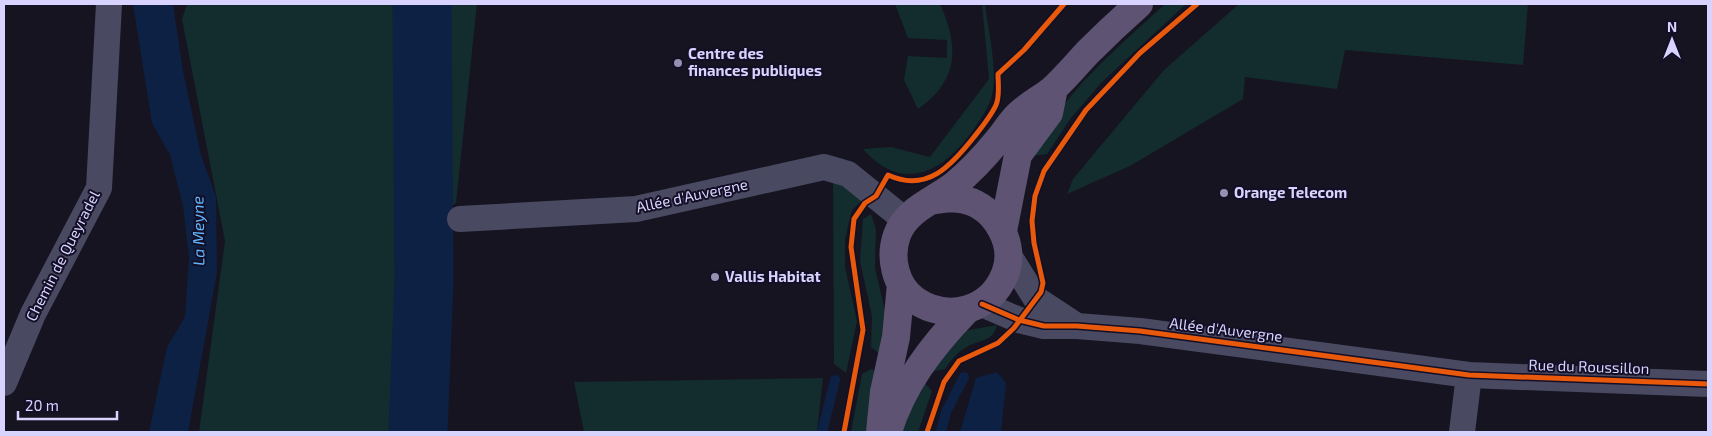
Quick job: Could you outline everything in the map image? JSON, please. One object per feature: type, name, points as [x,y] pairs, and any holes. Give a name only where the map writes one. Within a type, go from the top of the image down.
[{"type":"main road","points":[[974,307],[947,313],[929,308],[913,299],[900,284],[894,268],[893,251],[897,235],[905,220],[972,168],[997,142],[1018,114],[1054,88],[1109,31],[1139,4]]},
{"type":"main road","points":[[888,432],[916,371],[943,335],[974,307],[997,290],[1006,273],[1005,243],[1018,155],[1048,113],[1054,88]]},
{"type":"main road","points":[[931,201],[948,198],[972,203],[993,217],[1005,243]]},
{"type":"main road","points":[[880,432],[886,383],[896,337],[900,284]]},
{"type":"street","name":"Chemin de Queyradel","points":[[4,383],[33,314],[99,188],[109,4]]},
{"type":"street","name":"Allée d'Auvergne","points":[[460,219],[636,210],[824,167],[848,174],[905,220]]},
{"type":"street","name":"Allée d'Auvergne","points":[[1005,243],[1036,299],[1076,326]]},
{"type":"street","name":"Allée d'Auvergne","points":[[974,307],[1044,326],[1076,326],[1140,331],[1469,375]]},
{"type":"street","name":"Rue du Roussillon","points":[[1469,375],[1708,384]]},
{"type":"street","points":[[1462,432],[1469,375]]},
{"type":"green space","points":[[187,4],[477,4],[456,203],[413,234],[401,432],[199,432],[225,241],[182,19]]},
{"type":"green space","points":[[895,4],[940,4],[950,34],[952,62],[948,75],[941,87],[918,109],[904,80],[908,56],[947,58],[947,40],[908,38]]},
{"type":"green space","points":[[982,4],[985,4],[992,50],[994,85],[987,109],[974,129],[963,144],[950,156],[937,166],[923,172],[908,174],[893,171],[878,163],[863,149],[891,147],[930,157],[989,79]]},
{"type":"green space","points":[[1165,4],[1186,4],[1101,83],[1071,118],[1047,154],[1032,156],[1044,133],[1074,92],[1109,56]]},
{"type":"green space","points":[[1239,4],[1528,4],[1523,65],[1345,50],[1337,89],[1245,77],[1243,99],[1130,166],[1067,194],[1073,179],[1164,70]]},
{"type":"green space","points":[[833,179],[863,200],[852,210],[845,240],[845,267],[857,321],[846,373],[834,364]]},
{"type":"green space","points":[[871,214],[876,229],[875,268],[887,320],[881,355],[871,347],[872,316],[860,261],[863,219]]},
{"type":"green space","points":[[997,325],[989,338],[960,351],[945,369],[934,371],[928,367],[963,331]]},
{"type":"green space","points":[[871,369],[877,371],[866,432],[851,432],[862,374]]},
{"type":"green space","points":[[823,378],[817,432],[584,432],[574,382]]},
{"type":"green space","points":[[925,383],[932,391],[918,432],[903,432],[914,398]]},
{"type":"water","name":"La Meyne","points":[[133,4],[173,4],[183,71],[201,155],[216,197],[217,272],[188,432],[149,432],[167,347],[185,317],[189,257],[183,206],[170,155],[152,123]]},
{"type":"water","points":[[997,372],[1006,383],[1001,432],[960,432],[976,378]]},
{"type":"waterway","points":[[418,432],[424,280],[422,4]]},
{"type":"waterway","points":[[941,432],[946,412],[964,377]]},
{"type":"waterway","points":[[822,432],[835,380]]},
{"type":"cycle path","points":[[844,432],[863,330],[851,247],[854,219],[865,203],[876,196],[888,175],[902,180],[915,181],[926,179],[937,174],[956,158],[992,113],[997,101],[998,74],[1024,50],[1064,4]]},
{"type":"cycle path","points":[[927,432],[944,382],[959,361],[998,343],[1014,328],[1041,292],[1043,283],[1034,243],[1032,221],[1035,196],[1044,171],[1086,110],[1140,53],[1197,4]]},
{"type":"cycle path","points":[[982,304],[1019,320],[1044,326],[1077,326],[1140,331],[1469,375],[1708,384]]},
{"type":"place","name":"Centre des finances publiques","points":[[678,63]]},
{"type":"place","name":"Orange Telecom","points":[[1224,193]]},
{"type":"place","name":"Vallis Habitat","points":[[715,277]]}]
